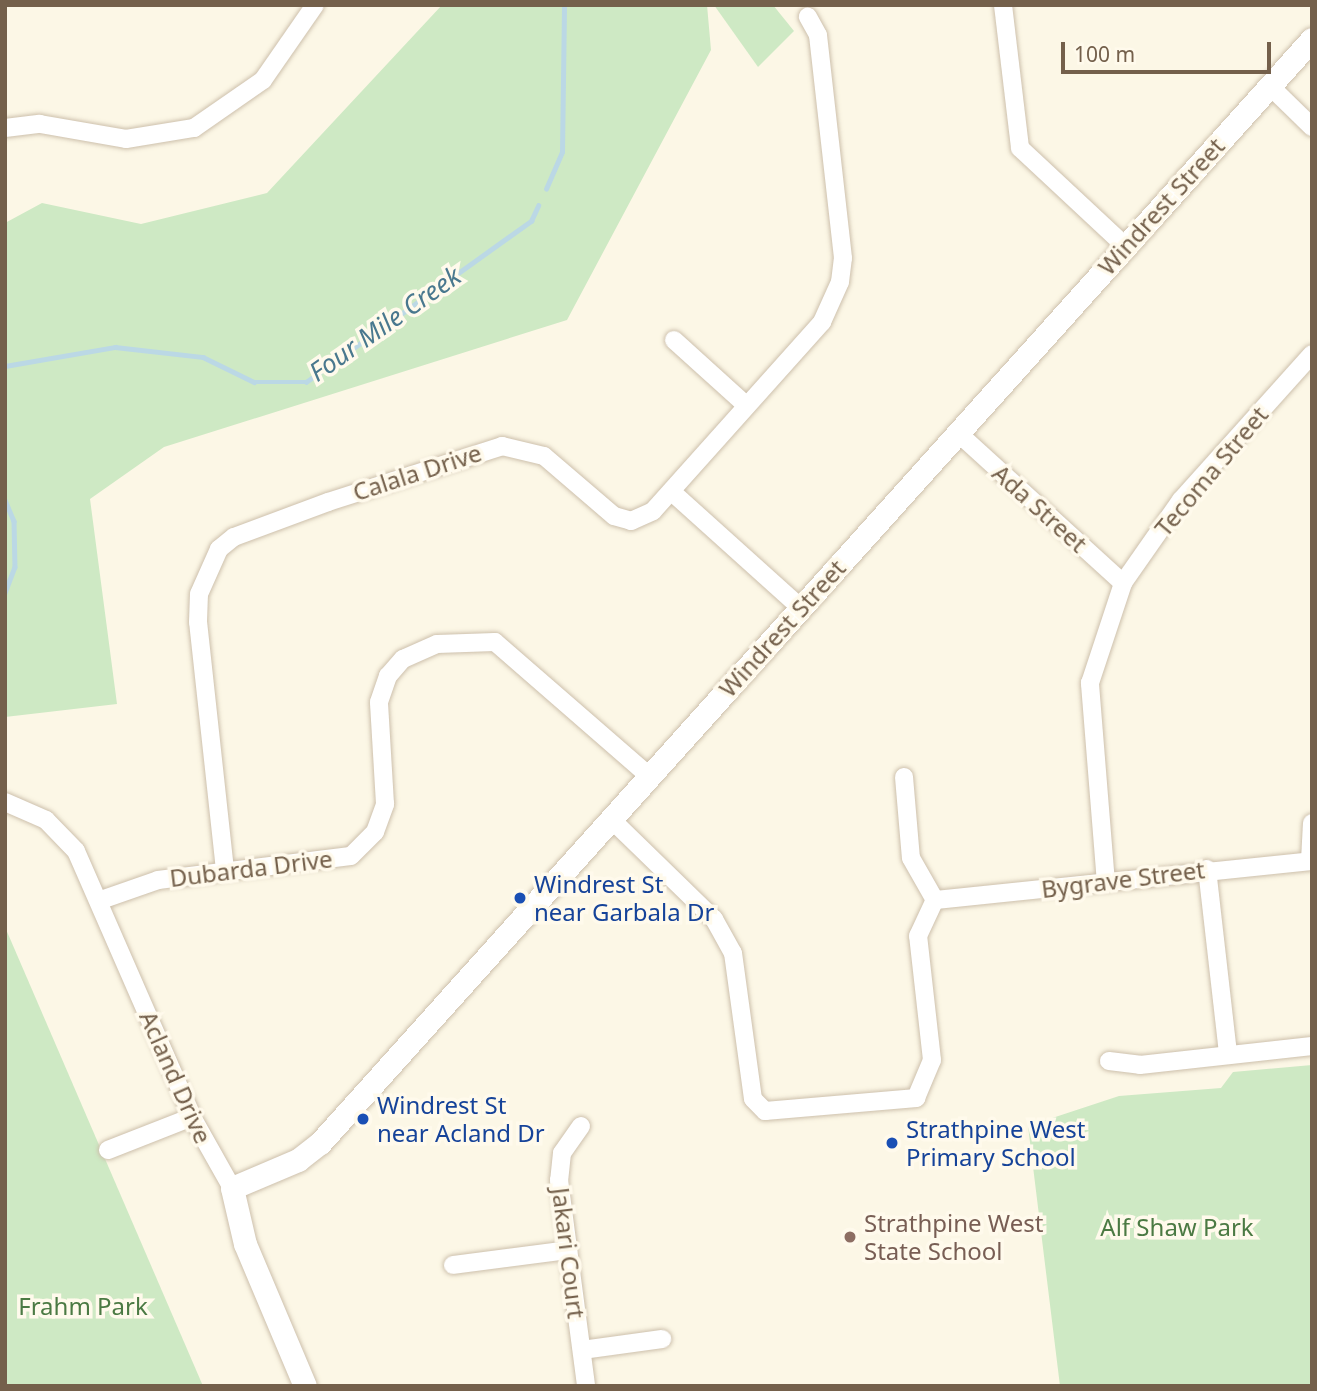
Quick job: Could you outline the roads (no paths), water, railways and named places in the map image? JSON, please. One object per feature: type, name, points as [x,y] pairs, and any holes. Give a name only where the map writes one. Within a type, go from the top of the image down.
[{"type":"street","points":[[5,128],[40,124],[126,139],[194,128],[263,80],[315,5]]},
{"type":"street","points":[[1003,5],[1020,148],[1125,246]]},
{"type":"street","name":"Calala Drive","points":[[225,870],[198,622],[199,594],[219,549],[234,537],[328,502],[502,446],[532,449],[614,516],[631,521],[671,492],[822,322],[840,282],[843,258],[818,35],[808,17]]},
{"type":"street","name":"Windrest Street","points":[[232,1188],[299,1160],[320,1143],[1312,39]]},
{"type":"street","points":[[1269,86],[1312,127]]},
{"type":"street","points":[[674,340],[746,405]]},
{"type":"street","name":"Tecoma Street","points":[[1106,883],[1090,683],[1123,583],[1181,500],[1312,354]]},
{"type":"street","name":"Ada Street","points":[[958,433],[1123,583]]},
{"type":"street","points":[[671,492],[801,608]]},
{"type":"street","name":"Dubarda Drive","points":[[101,900],[158,880],[351,856],[375,832],[385,804],[379,702],[388,676],[403,659],[437,644],[495,642],[649,776]]},
{"type":"street","points":[[611,819],[714,919],[733,953],[753,1100],[765,1111],[916,1098],[932,1060],[918,936],[934,900],[911,858],[904,777]]},
{"type":"street","name":"Acland Drive","points":[[5,802],[63,834],[101,900],[192,1117],[232,1188],[244,1244],[305,1386]]},
{"type":"street","points":[[1311,861],[1312,823]]},
{"type":"street","name":"Bygrave Street","points":[[934,900],[1106,883],[1207,869],[1311,861]]},
{"type":"street","points":[[1207,869],[1228,1052]]},
{"type":"street","points":[[1109,1061],[1140,1065],[1228,1052],[1312,1046]]},
{"type":"street","points":[[108,1150],[192,1117]]},
{"type":"street","name":"Jakari Court","points":[[582,1126],[562,1153],[568,1250],[586,1386]]},
{"type":"street","points":[[453,1265],[568,1250]]},
{"type":"street","points":[[582,1350],[662,1339]]},
{"type":"waterway","name":"Four Mile Creek","points":[[546,189],[562,152],[564,5]]},
{"type":"waterway","name":"Four Mile Creek","points":[[5,366],[115,347],[203,357],[254,382],[306,382],[531,221],[538,206]]},
{"type":"waterway","name":"Four Mile Creek","points":[[5,500],[14,521],[15,567],[5,593]]},
{"type":"place","name":"Windrest St near Garbala Dr","points":[[520,898]]},
{"type":"place","name":"Windrest St near Acland Dr","points":[[363,1119]]},
{"type":"place","name":"Strathpine West Primary School","points":[[892,1143]]},
{"type":"place","name":"Strathpine West State School","points":[[850,1237]]},
{"type":"park label","name":"Alf Shaw Park","points":[[1177,1227]]},
{"type":"park label","name":"Frahm Park","points":[[83,1306]]}]
